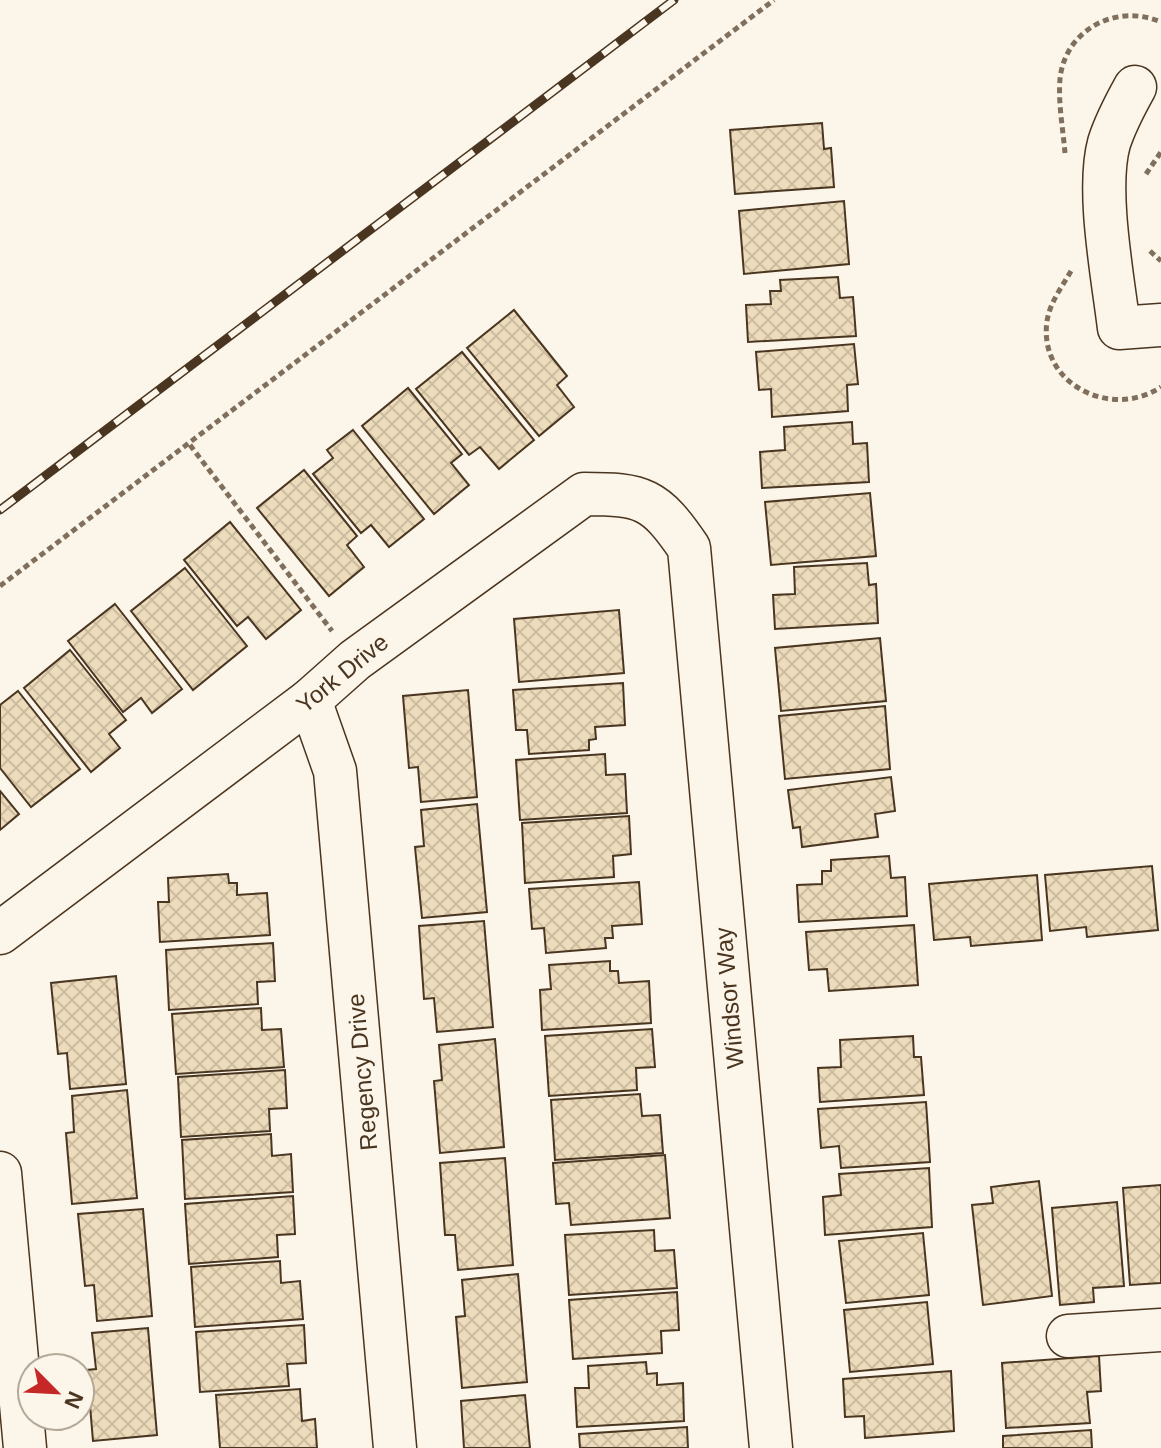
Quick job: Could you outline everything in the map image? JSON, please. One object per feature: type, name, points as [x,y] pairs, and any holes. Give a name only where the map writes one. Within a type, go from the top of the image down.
[{"type":"street","points":[[1135,87],[1117,121],[1105,169],[1119,328],[1161,325]]},
{"type":"street","name":"York Drive","points":[[0,933],[310,700],[355,660],[584,494],[630,494],[666,514],[689,548]]},
{"type":"street","name":"Windsor Way","points":[[689,548],[771,1448]]},
{"type":"street","name":"Regency Drive","points":[[310,700],[335,771],[395,1448]]},
{"type":"street","points":[[0,1173],[25,1448]]},
{"type":"street","points":[[1068,1336],[1161,1330]]},
{"type":"path","points":[[0,586],[774,0]]},
{"type":"path","points":[[1145,177],[1161,152]]},
{"type":"path","points":[[1148,242],[1150,252],[1161,261]]},
{"type":"path","points":[[190,445],[355,660]]},
{"type":"building","points":[[822,123],[824,149],[831,148],[834,187],[735,194],[730,130]]},
{"type":"building","points":[[844,201],[849,264],[744,274],[739,211]]},
{"type":"building","points":[[838,277],[840,298],[853,297],[856,336],[748,342],[746,305],[771,304],[770,291],[781,291],[780,280]]},
{"type":"building","points":[[514,310],[567,376],[557,385],[574,407],[539,436],[467,348]]},
{"type":"building","points":[[854,344],[858,384],[847,385],[848,411],[772,417],[771,389],[759,390],[756,352]]},
{"type":"building","points":[[462,352],[534,440],[499,469],[480,447],[469,455],[416,389]]},
{"type":"building","points":[[408,388],[462,454],[451,463],[469,485],[434,514],[362,426]]},
{"type":"building","points":[[852,422],[853,444],[867,443],[869,482],[762,488],[760,452],[785,450],[784,427]]},
{"type":"building","points":[[353,430],[424,519],[389,547],[371,525],[361,533],[313,474],[333,458],[327,450]]},
{"type":"building","points":[[304,470],[357,536],[347,545],[364,567],[329,596],[257,508]]},
{"type":"building","points":[[870,493],[876,556],[771,565],[765,502]]},
{"type":"building","points":[[230,522],[301,610],[266,639],[248,617],[237,626],[184,560]]},
{"type":"building","points":[[867,563],[869,585],[876,584],[878,623],[775,629],[773,595],[795,594],[794,567]]},
{"type":"building","points":[[185,568],[247,646],[193,690],[131,611]]},
{"type":"building","points":[[115,604],[182,689],[152,713],[141,698],[123,712],[68,641]]},
{"type":"building","points":[[619,610],[624,673],[519,682],[514,619]]},
{"type":"building","points":[[880,638],[886,701],[781,711],[775,648]]},
{"type":"building","points":[[70,650],[126,720],[109,734],[120,748],[91,772],[24,688]]},
{"type":"building","points":[[623,683],[625,725],[595,727],[596,739],[589,740],[589,750],[529,754],[527,730],[516,730],[513,690]]},
{"type":"building","points":[[468,690],[477,797],[421,802],[418,767],[409,768],[403,696]]},
{"type":"building","points":[[18,691],[80,769],[31,807],[0,768],[0,705]]},
{"type":"building","points":[[885,706],[890,769],[785,779],[779,716]]},
{"type":"building","points":[[605,754],[606,775],[625,774],[627,813],[520,820],[516,760]]},
{"type":"building","points":[[891,777],[895,811],[875,814],[878,837],[802,847],[800,827],[793,828],[788,790]]},
{"type":"building","points":[[0,791],[19,814],[0,830]]},
{"type":"building","points":[[477,804],[487,912],[422,918],[415,847],[424,846],[421,810]]},
{"type":"building","points":[[629,816],[631,854],[613,856],[614,877],[525,883],[522,823]]},
{"type":"building","points":[[889,856],[891,878],[905,877],[907,916],[799,922],[797,885],[822,884],[822,871],[831,871],[831,860]]},
{"type":"building","points":[[1152,866],[1158,930],[1087,937],[1086,927],[1050,931],[1045,875]]},
{"type":"building","points":[[228,874],[229,883],[237,883],[237,895],[267,893],[270,935],[160,942],[158,902],[169,902],[168,878]]},
{"type":"building","points":[[1037,875],[1042,940],[971,946],[970,937],[934,940],[929,884]]},
{"type":"building","points":[[639,882],[642,924],[612,926],[613,938],[605,938],[606,948],[546,953],[544,928],[532,929],[529,889]]},
{"type":"building","points":[[484,921],[493,1027],[437,1032],[434,998],[424,999],[419,926]]},
{"type":"building","points":[[914,925],[918,985],[829,991],[827,969],[809,970],[806,932]]},
{"type":"building","points":[[273,943],[275,981],[257,982],[258,1004],[169,1010],[166,950]]},
{"type":"building","points":[[610,961],[610,971],[618,971],[619,983],[649,981],[651,1023],[542,1030],[540,990],[551,989],[549,965]]},
{"type":"building","points":[[116,976],[126,1084],[70,1089],[67,1053],[58,1054],[51,983]]},
{"type":"building","points":[[261,1008],[262,1030],[281,1029],[284,1067],[176,1074],[172,1014]]},
{"type":"building","points":[[652,1029],[655,1067],[636,1068],[637,1090],[549,1096],[545,1036]]},
{"type":"building","points":[[913,1036],[914,1057],[921,1057],[924,1095],[820,1102],[818,1068],[841,1067],[840,1040]]},
{"type":"building","points":[[495,1039],[504,1147],[440,1153],[434,1081],[442,1080],[439,1045]]},
{"type":"building","points":[[285,1070],[287,1108],[269,1109],[270,1131],[181,1137],[178,1077]]},
{"type":"building","points":[[127,1090],[137,1198],[72,1204],[66,1133],[74,1132],[72,1096]]},
{"type":"building","points":[[640,1094],[642,1116],[660,1115],[663,1153],[555,1160],[551,1100]]},
{"type":"building","points":[[926,1102],[930,1162],[841,1168],[839,1146],[821,1148],[818,1109]]},
{"type":"building","points":[[271,1134],[272,1156],[291,1154],[293,1192],[185,1199],[182,1140]]},
{"type":"building","points":[[665,1155],[670,1218],[571,1225],[569,1203],[556,1204],[553,1163]]},
{"type":"building","points":[[505,1158],[513,1265],[458,1270],[455,1235],[445,1235],[440,1163]]},
{"type":"building","points":[[929,1168],[932,1227],[825,1235],[823,1197],[841,1195],[839,1174]]},
{"type":"building","points":[[1039,1181],[1052,1296],[983,1305],[972,1205],[993,1203],[991,1187]]},
{"type":"building","points":[[1161,1185],[1161,1283],[1130,1285],[1123,1188]]},
{"type":"building","points":[[293,1196],[295,1234],[277,1235],[278,1257],[189,1264],[185,1204]]},
{"type":"building","points":[[1117,1202],[1124,1286],[1093,1288],[1094,1302],[1060,1305],[1052,1208]]},
{"type":"building","points":[[143,1209],[152,1316],[97,1321],[94,1285],[85,1286],[78,1214]]},
{"type":"building","points":[[654,1230],[655,1251],[674,1250],[677,1288],[569,1295],[565,1235]]},
{"type":"building","points":[[923,1233],[929,1295],[846,1303],[839,1241]]},
{"type":"building","points":[[280,1261],[281,1283],[300,1281],[303,1319],[195,1327],[191,1267]]},
{"type":"building","points":[[518,1274],[527,1382],[462,1388],[456,1317],[465,1316],[462,1280]]},
{"type":"building","points":[[677,1292],[679,1330],[661,1331],[662,1353],[573,1359],[569,1300]]},
{"type":"building","points":[[927,1302],[933,1364],[850,1372],[844,1310]]},
{"type":"building","points":[[304,1325],[306,1363],[287,1364],[289,1386],[200,1392],[196,1332]]},
{"type":"building","points":[[148,1328],[157,1435],[93,1441],[92,1432],[96,1432],[96,1352],[92,1333]]},
{"type":"building","points":[[1099,1356],[1101,1391],[1087,1392],[1090,1423],[1006,1428],[1002,1363]]},
{"type":"building","points":[[646,1362],[647,1374],[657,1373],[657,1385],[683,1383],[684,1421],[577,1427],[575,1388],[589,1388],[588,1366]]},
{"type":"building","points":[[951,1371],[954,1431],[865,1438],[864,1416],[845,1417],[843,1379]]},
{"type":"building","points":[[300,1389],[302,1421],[315,1419],[317,1448],[220,1448],[216,1395]]},
{"type":"building","points":[[525,1395],[530,1448],[464,1448],[461,1401]]},
{"type":"building","points":[[687,1427],[688,1448],[580,1448],[579,1434]]},
{"type":"building","points":[[1091,1430],[1092,1448],[1003,1448],[1003,1436]]},
{"type":"railway","points":[[0,510],[674,0]]}]
